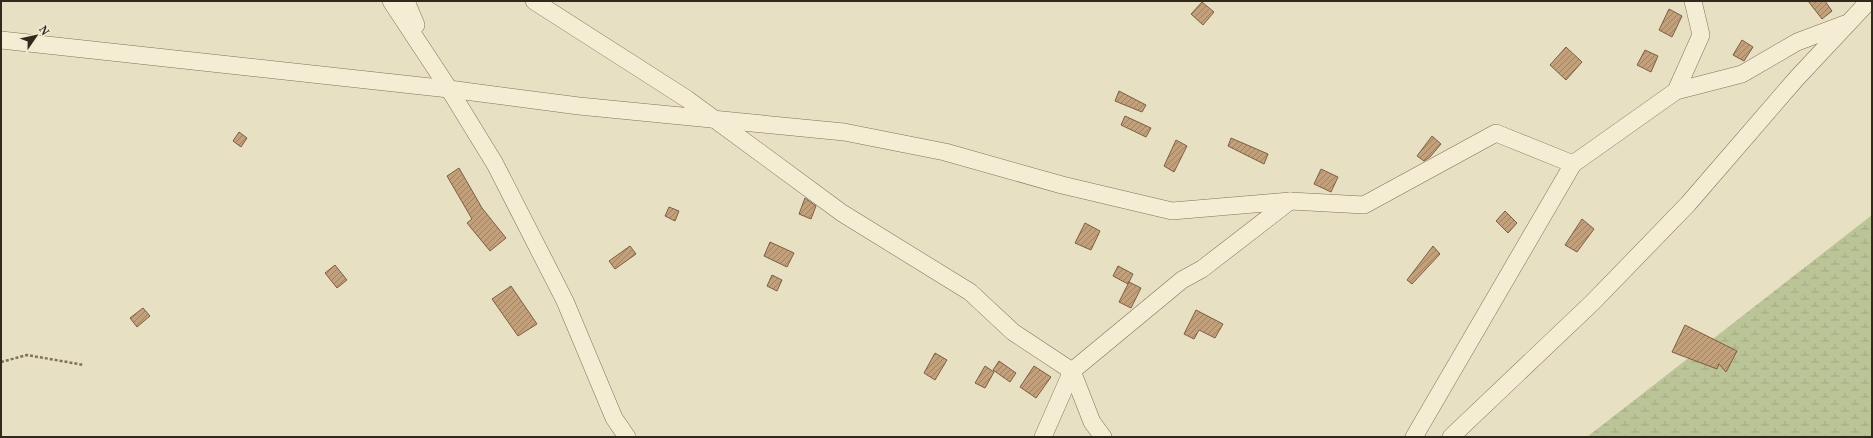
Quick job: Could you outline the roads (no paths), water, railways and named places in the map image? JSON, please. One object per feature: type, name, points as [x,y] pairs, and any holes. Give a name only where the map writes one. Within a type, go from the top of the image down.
[{"type":"street","points":[[391,1],[449,89],[495,164],[565,301],[614,418],[627,437]]},
{"type":"street","points":[[406,1],[427,55]]},
{"type":"street","points":[[534,1],[687,99],[842,213],[970,292],[1013,332],[1072,371],[1092,422],[1103,437]]},
{"type":"street","points":[[1676,91],[1701,35],[1693,1]]},
{"type":"street","points":[[1451,437],[1593,302],[1688,204],[1796,79],[1869,1]]},
{"type":"street","points":[[1414,437],[1573,164],[1676,91],[1742,74],[1797,42],[1848,23]]},
{"type":"street","points":[[1,40],[449,89],[580,106],[844,132],[945,152],[1062,185],[1172,211],[1290,201],[1364,205],[1496,133],[1573,164]]},
{"type":"street","points":[[1043,437],[1072,371],[1182,280],[1202,269],[1290,201]]}]
